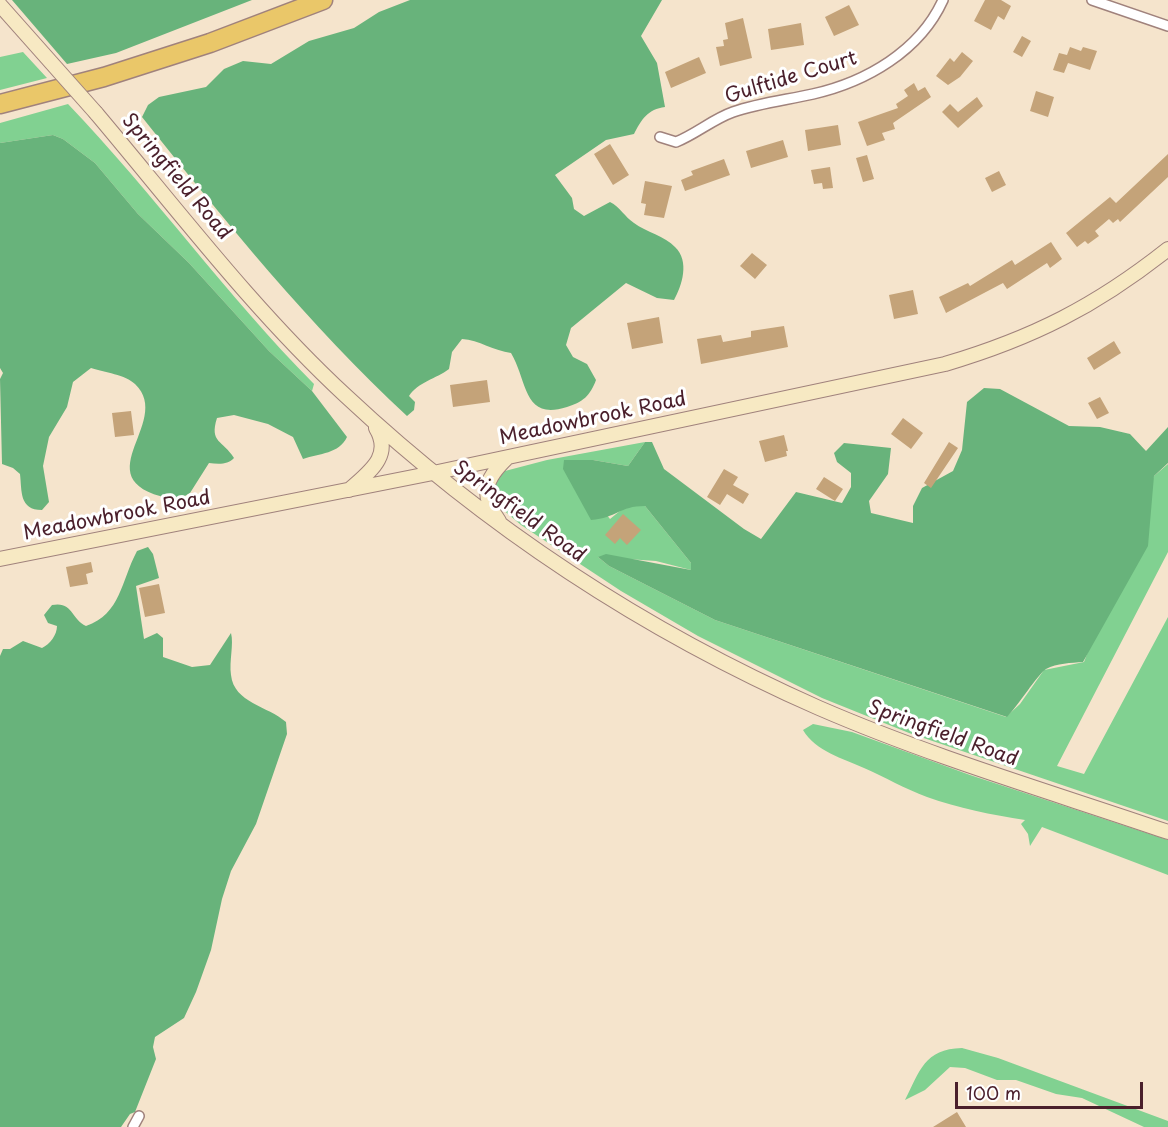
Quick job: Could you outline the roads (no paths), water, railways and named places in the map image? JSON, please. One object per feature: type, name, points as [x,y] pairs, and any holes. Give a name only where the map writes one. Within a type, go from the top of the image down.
[{"type":"highway","points":[[0,104],[104,77],[210,44],[323,0]]},
{"type":"main road","name":"Springfield Road","points":[[0,5],[272,320],[371,418],[433,473],[505,529],[633,614],[720,661],[808,703],[984,771],[1168,832]]},
{"type":"main road","name":"Meadowbrook Road","points":[[0,559],[433,473],[945,364],[993,350],[1075,314],[1118,287],[1168,249]]},
{"type":"main road","points":[[349,490],[377,464],[383,454],[380,435],[371,418]]},
{"type":"main road","points":[[505,529],[488,502],[486,490],[493,472],[509,456]]},
{"type":"street","name":"Gulftide Court","points":[[660,137],[676,142],[730,113],[773,100],[813,94],[868,74],[910,45],[943,0]]},
{"type":"street","points":[[1092,0],[1168,26]]},
{"type":"street","points":[[133,1127],[139,1116]]}]
